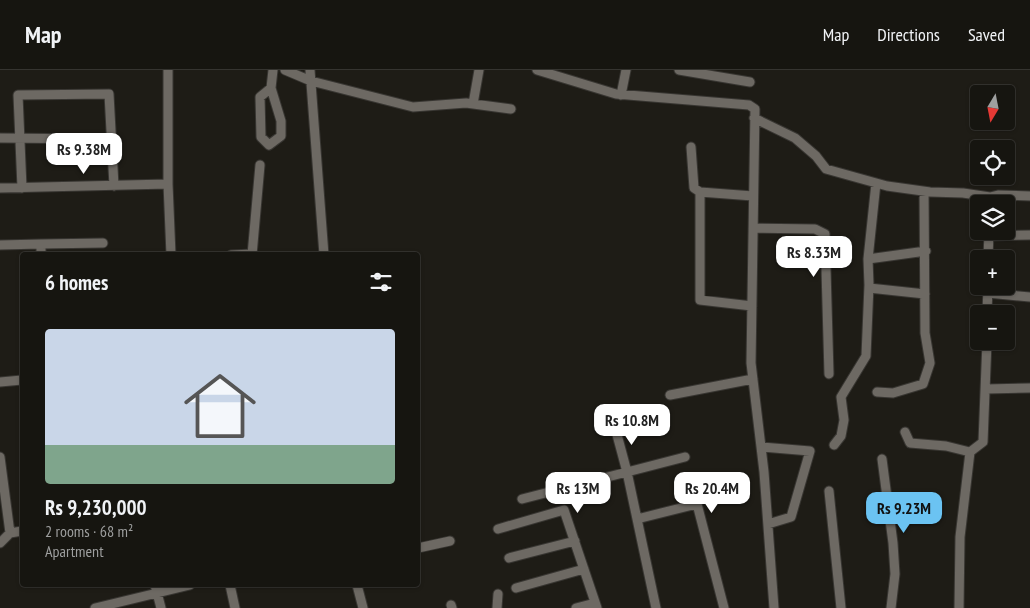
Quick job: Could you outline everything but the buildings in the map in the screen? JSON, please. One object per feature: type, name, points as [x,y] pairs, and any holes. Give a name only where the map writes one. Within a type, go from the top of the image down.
[{"type":"street","points":[[168,70],[168,184],[171,252]]},
{"type":"street","points":[[270,88],[260,97],[261,137],[269,145],[281,136],[281,121],[270,88],[273,70]]},
{"type":"street","points":[[285,70],[311,81],[413,107],[473,104],[511,109]]},
{"type":"street","points":[[310,70],[324,252]]},
{"type":"street","points":[[473,104],[479,70]]},
{"type":"street","points":[[537,70],[621,95],[749,106],[754,109],[753,379],[761,447],[774,608]]},
{"type":"street","points":[[621,95],[626,70]]},
{"type":"street","points":[[678,70],[750,82]]},
{"type":"street","points":[[22,188],[18,95],[109,94],[114,186]]},
{"type":"street","points":[[754,118],[795,138],[826,169],[876,183],[924,192],[963,193],[970,195]]},
{"type":"street","points":[[0,138],[111,139]]},
{"type":"street","points":[[691,147],[694,188],[700,192],[753,196]]},
{"type":"street","points":[[252,252],[260,165]]},
{"type":"street","points":[[834,444],[841,436],[844,420],[841,397],[866,356],[869,288],[868,259],[876,183]]},
{"type":"street","points":[[0,188],[168,184]]},
{"type":"street","points":[[700,192],[700,300],[752,306]]},
{"type":"street","points":[[877,392],[893,393],[923,384],[930,363],[925,333],[926,251],[924,192]]},
{"type":"street","points":[[1015,196],[1030,196]]},
{"type":"street","points":[[753,228],[815,229],[825,234],[829,374]]},
{"type":"street","points":[[1015,234],[1030,235]]},
{"type":"street","points":[[0,245],[103,243]]},
{"type":"street","points":[[41,244],[41,252]]},
{"type":"street","points":[[868,259],[926,251]]},
{"type":"street","points":[[869,288],[925,294]]},
{"type":"street","points":[[1014,295],[1030,298]]},
{"type":"street","points":[[960,608],[960,537],[970,452],[983,442],[987,350]]},
{"type":"street","points":[[670,395],[753,379]]},
{"type":"street","points":[[0,382],[20,380]]},
{"type":"street","points":[[986,389],[1030,388]]},
{"type":"street","points":[[646,425],[616,431],[627,472],[656,608]]},
{"type":"street","points":[[905,432],[910,443],[946,446],[970,452]]},
{"type":"street","points":[[761,447],[810,451],[791,517],[768,524]]},
{"type":"street","points":[[522,499],[685,456]]},
{"type":"street","points":[[0,457],[10,533]]},
{"type":"street","points":[[882,459],[895,574],[891,608]]},
{"type":"street","points":[[828,491],[841,608]]},
{"type":"street","points":[[637,519],[697,504],[724,608]]},
{"type":"street","points":[[498,529],[564,510],[596,605],[576,608]]},
{"type":"street","points":[[0,543],[10,533],[20,531]]},
{"type":"street","points":[[420,548],[450,541]]},
{"type":"street","points":[[509,558],[575,541]]},
{"type":"street","points":[[516,588],[584,569]]},
{"type":"street","points":[[95,608],[156,589],[173,587]]},
{"type":"street","points":[[230,587],[235,608]]},
{"type":"street","points":[[358,587],[363,608]]},
{"type":"street","points":[[156,589],[161,608]]},
{"type":"street","points":[[497,608],[498,594]]}]
